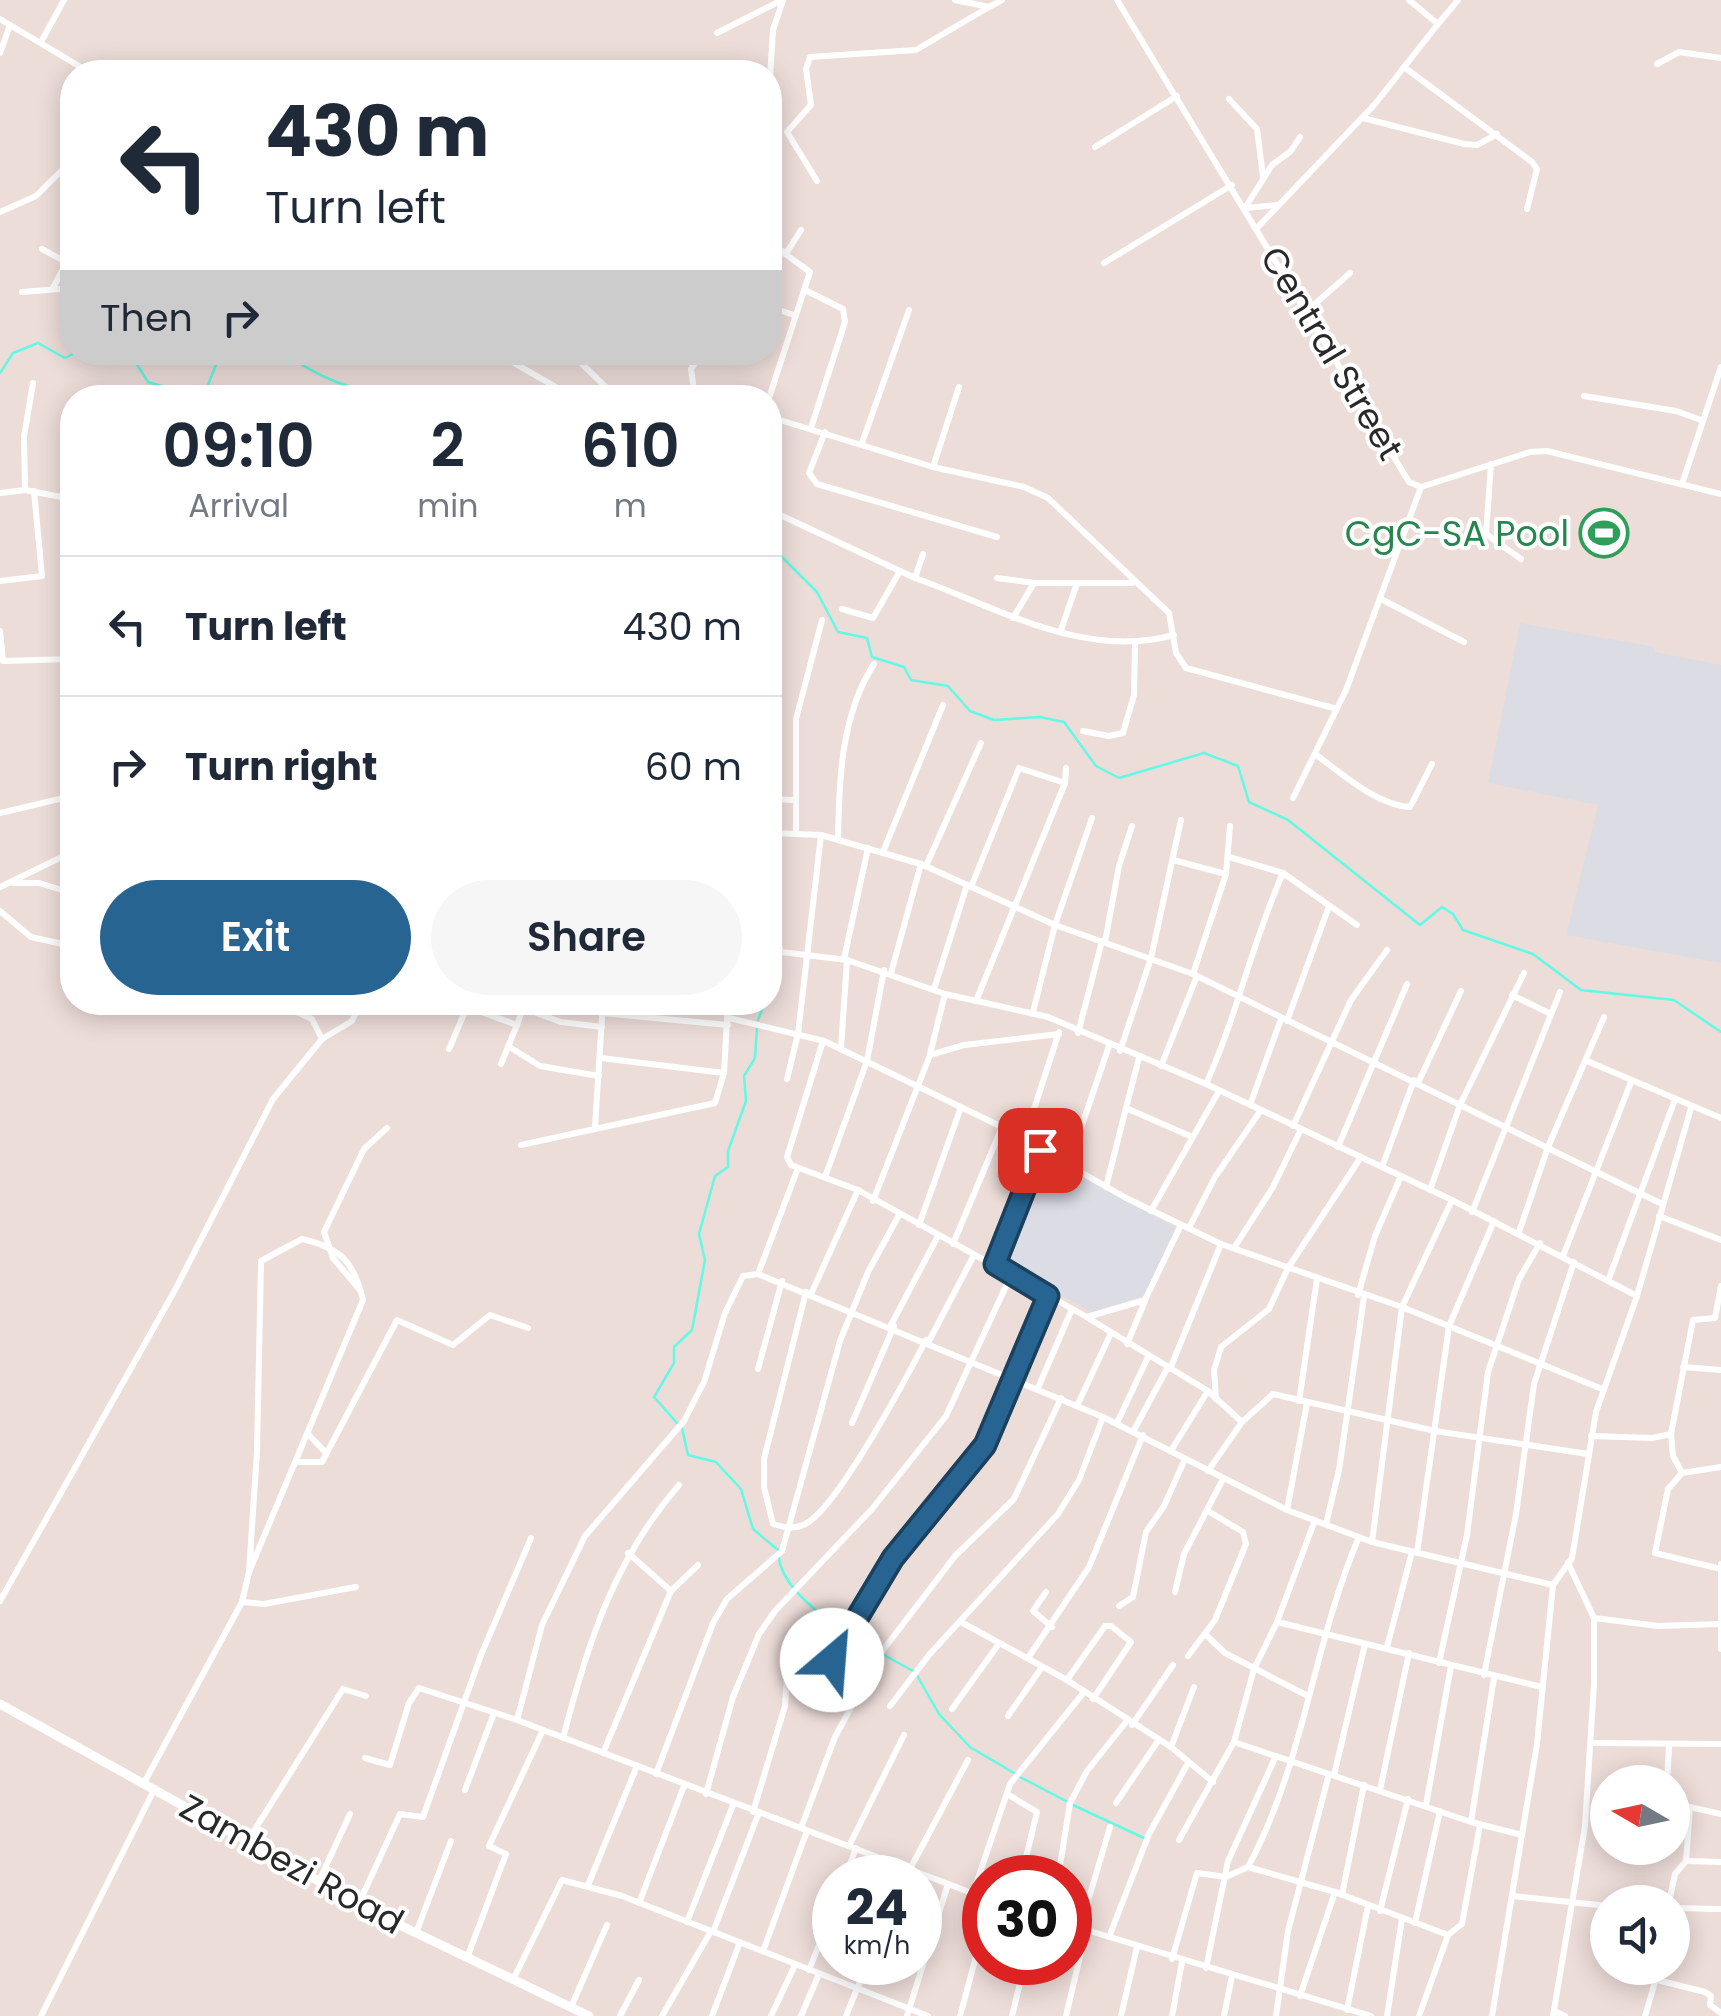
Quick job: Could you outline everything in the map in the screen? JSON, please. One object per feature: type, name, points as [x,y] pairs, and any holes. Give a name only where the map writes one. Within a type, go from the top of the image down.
[{"type":"main road","name":"Zambezi Road","points":[[0,1704],[359,1903],[588,2016]]},
{"type":"street","points":[[40,42],[64,0]]},
{"type":"street","points":[[717,33],[783,0]]},
{"type":"street","points":[[771,60],[773,30],[783,0]]},
{"type":"street","points":[[954,0],[989,7]]},
{"type":"street","points":[[817,181],[787,132],[810,109],[806,69],[810,57],[916,50],[1002,0]]},
{"type":"street","name":"Central Street","points":[[1117,0],[1409,482],[1421,487],[1491,464],[1548,451],[1721,494]]},
{"type":"street","points":[[1410,0],[1438,24]]},
{"type":"street","points":[[1257,228],[1363,118],[1458,0]]},
{"type":"street","points":[[0,19],[69,60]]},
{"type":"street","points":[[0,53],[10,24]]},
{"type":"street","points":[[1657,64],[1679,52],[1721,58]]},
{"type":"street","points":[[1404,67],[1498,134],[1537,170],[1527,208]]},
{"type":"street","points":[[1095,147],[1177,96]]},
{"type":"street","points":[[1230,98],[1258,129],[1263,179]]},
{"type":"street","points":[[1363,118],[1464,144],[1477,145],[1498,134]]},
{"type":"street","points":[[1245,208],[1263,179],[1300,137]]},
{"type":"street","points":[[0,212],[36,196],[60,172]]},
{"type":"street","points":[[1104,263],[1232,185]]},
{"type":"street","points":[[1245,208],[1278,205]]},
{"type":"street","points":[[782,251],[786,252],[802,230]]},
{"type":"street","points":[[42,250],[60,259]]},
{"type":"street","points":[[782,252],[810,270],[782,355]]},
{"type":"street","points":[[1308,310],[1350,273]]},
{"type":"street","points":[[54,288],[60,275]]},
{"type":"street","points":[[22,292],[60,288]]},
{"type":"street","points":[[805,290],[843,309],[845,322],[811,428]]},
{"type":"street","points":[[862,443],[910,310]]},
{"type":"street","points":[[782,311],[794,315]]},
{"type":"street","points":[[518,365],[552,385]]},
{"type":"street","points":[[583,365],[604,385]]},
{"type":"street","points":[[1682,484],[1721,367]]},
{"type":"street","points":[[0,581],[42,576],[24,437],[33,383]]},
{"type":"street","points":[[933,467],[960,387]]},
{"type":"street","points":[[1584,396],[1676,410],[1701,420]]},
{"type":"street","points":[[782,420],[933,467],[1024,487],[1048,498],[1169,613],[1176,654],[1186,668],[1337,709]]},
{"type":"street","points":[[824,432],[810,473],[817,484],[996,537]]},
{"type":"street","points":[[1491,464],[1486,534],[1521,559]]},
{"type":"street","points":[[1293,798],[1337,709],[1421,487]]},
{"type":"street","points":[[0,493],[29,491],[60,497]]},
{"type":"street","points":[[782,516],[914,578],[1013,618],[1091,640],[1135,644],[1174,635]]},
{"type":"street","points":[[914,578],[923,554]]},
{"type":"street","points":[[842,609],[873,618],[900,571]]},
{"type":"street","points":[[997,578],[1034,583],[1134,583]]},
{"type":"street","points":[[1061,630],[1077,582]]},
{"type":"street","points":[[1013,618],[1034,583]]},
{"type":"street","points":[[1381,599],[1464,642]]},
{"type":"street","points":[[796,832],[796,719],[822,620]]},
{"type":"street","points":[[0,631],[4,662],[60,659]]},
{"type":"street","points":[[1083,731],[1109,736],[1123,733],[1134,695],[1135,644]]},
{"type":"street","points":[[838,839],[842,756],[860,692],[874,664]]},
{"type":"street","points":[[883,852],[943,705]]},
{"type":"street","points":[[825,1177],[868,1061],[888,972],[924,865],[981,743]]},
{"type":"street","points":[[1315,754],[1364,789],[1401,806],[1410,806],[1416,799],[1432,764]]},
{"type":"street","points":[[934,990],[969,886],[1019,768],[1065,783]]},
{"type":"street","points":[[976,1001],[1011,907],[1065,783],[1066,768]]},
{"type":"street","points":[[0,813],[60,799]]},
{"type":"street","points":[[782,799],[795,800]]},
{"type":"street","points":[[1034,1012],[1055,925],[1092,818]]},
{"type":"street","points":[[1120,1050],[1151,958],[1181,820]]},
{"type":"street","points":[[1078,1032],[1132,826]]},
{"type":"street","points":[[1161,1066],[1195,975],[1226,874],[1230,826]]},
{"type":"street","points":[[782,832],[822,835],[924,865],[1055,925],[1195,975],[1662,1204]]},
{"type":"street","points":[[787,1079],[798,1034],[822,835]]},
{"type":"street","points":[[841,1048],[845,959],[868,848]]},
{"type":"street","points":[[1229,857],[1283,873],[1328,908],[1358,925]]},
{"type":"street","points":[[0,887],[60,858]]},
{"type":"street","points":[[1172,860],[1226,874]]},
{"type":"street","points":[[1206,1084],[1240,998],[1253,944],[1283,873]]},
{"type":"street","points":[[12,882],[39,883],[60,889]]},
{"type":"street","points":[[1250,1105],[1328,908]]},
{"type":"street","points":[[0,911],[31,937],[60,943]]},
{"type":"street","points":[[1234,1248],[1273,1187],[1330,1042],[1360,985],[1387,950]]},
{"type":"street","points":[[782,952],[845,959],[945,994],[1034,1012],[1206,1084],[1519,1232],[1637,1296]]},
{"type":"street","points":[[1430,1190],[1460,1106],[1524,973]]},
{"type":"street","points":[[1338,1147],[1407,984]]},
{"type":"street","points":[[1382,1168],[1416,1082],[1461,990]]},
{"type":"street","points":[[1472,1212],[1560,992]]},
{"type":"street","points":[[873,1201],[930,1055],[945,994]]},
{"type":"street","points":[[1512,995],[1551,1014]]},
{"type":"street","points":[[305,1015],[315,1022],[322,1039]]},
{"type":"street","points":[[0,1602],[183,1274],[273,1099],[322,1039],[352,1021],[355,1015]]},
{"type":"street","points":[[449,1049],[464,1015]]},
{"type":"street","points":[[492,1015],[517,1025]]},
{"type":"street","points":[[500,1064],[520,1015]]},
{"type":"street","points":[[546,1015],[561,1022],[602,1026]]},
{"type":"street","points":[[596,1127],[602,1015]]},
{"type":"street","points":[[634,1015],[728,1021],[824,1040],[1002,1127],[1106,1187],[1221,1244],[1361,1296],[1402,1307],[1602,1389]]},
{"type":"street","points":[[521,1145],[561,1140],[596,1127],[711,1105],[718,1100],[724,1073],[728,1015]]},
{"type":"street","points":[[1519,1232],[1548,1147],[1604,1017]]},
{"type":"street","points":[[1024,1140],[1062,1024]]},
{"type":"street","points":[[930,1055],[964,1044],[1059,1034]]},
{"type":"street","points":[[824,1040],[787,1157],[798,1168],[858,1190],[1012,1273],[1208,1391],[1242,1422]]},
{"type":"street","points":[[508,1046],[540,1066],[599,1076]]},
{"type":"street","points":[[1068,1166],[1109,1046]]},
{"type":"street","points":[[601,1058],[724,1073]]},
{"type":"street","points":[[1106,1187],[1140,1058]]},
{"type":"street","points":[[1587,1061],[1674,1102],[1721,1118]]},
{"type":"street","points":[[1563,1256],[1630,1082]]},
{"type":"street","points":[[1151,1211],[1190,1136],[1220,1091]]},
{"type":"street","points":[[1608,1281],[1674,1102]]},
{"type":"street","points":[[919,1225],[960,1107]]},
{"type":"street","points":[[1126,1108],[1190,1136]]},
{"type":"street","points":[[1492,2016],[1522,1835],[1552,1585],[1568,1563],[1583,1504],[1588,1454],[1602,1389],[1637,1296],[1692,1108]]},
{"type":"street","points":[[1127,1344],[1145,1300],[1185,1227],[1261,1110]]},
{"type":"street","points":[[953,1244],[1002,1127]]},
{"type":"street","points":[[328,1245],[324,1232],[337,1200],[364,1150],[387,1128]]},
{"type":"street","points":[[995,1264],[1040,1150]]},
{"type":"street","points":[[1216,1399],[1214,1370],[1221,1348],[1266,1314],[1288,1268],[1361,1158]]},
{"type":"street","points":[[758,1274],[798,1168]]},
{"type":"street","points":[[1326,1524],[1348,1411],[1361,1296],[1375,1236],[1400,1176]]},
{"type":"street","points":[[858,1190],[809,1293],[764,1459],[764,1487],[773,1524],[790,1529],[810,1522],[839,1485],[898,1394],[974,1255]]},
{"type":"street","points":[[1372,1542],[1402,1307],[1452,1200]]},
{"type":"street","points":[[656,1774],[713,1624],[727,1599],[777,1558],[790,1529],[852,1310],[899,1214]]},
{"type":"street","points":[[1659,1216],[1721,1240]]},
{"type":"street","points":[[1387,1647],[1414,1552],[1449,1326],[1494,1220]]},
{"type":"street","points":[[852,1423],[892,1326],[938,1236]]},
{"type":"street","points":[[40,2016],[242,1602],[250,1572],[359,1312],[360,1290],[353,1265],[328,1245],[302,1239],[261,1261],[250,1572]]},
{"type":"street","points":[[1439,1662],[1461,1564],[1488,1372],[1520,1279],[1540,1243]]},
{"type":"street","points":[[1134,1430],[1169,1368],[1221,1244]]},
{"type":"street","points":[[1484,1675],[1542,1364],[1574,1262]]},
{"type":"street","points":[[706,1794],[733,1697],[759,1634],[775,1611],[872,1510],[946,1416],[1012,1273]]},
{"type":"street","points":[[517,1720],[542,1625],[585,1536],[599,1515],[680,1427],[704,1382],[733,1294],[743,1276],[758,1274],[927,1340],[1134,1430],[1287,1510],[1372,1542],[1552,1585]]},
{"type":"street","points":[[1287,1510],[1317,1279]]},
{"type":"street","points":[[758,1370],[782,1281]]},
{"type":"street","points":[[1682,1472],[1673,1456],[1671,1434],[1682,1367],[1694,1318],[1714,1318],[1721,1286]]},
{"type":"street","points":[[832,1660],[893,1558],[985,1445],[1048,1296]]},
{"type":"street","points":[[1087,1317],[1145,1300]]},
{"type":"street","points":[[1038,1388],[1072,1309]]},
{"type":"street","points":[[298,1462],[322,1462],[397,1320],[452,1345],[490,1315],[528,1328]]},
{"type":"street","points":[[1077,1406],[1110,1333]]},
{"type":"street","points":[[1117,1423],[1148,1357]]},
{"type":"street","points":[[1682,1367],[1721,1370]]},
{"type":"street","points":[[1172,1450],[1208,1391]]},
{"type":"street","points":[[1208,1471],[1242,1422],[1271,1395],[1435,1431],[1588,1454]]},
{"type":"street","points":[[763,1950],[835,1737],[880,1654],[942,1571],[1014,1499],[1061,1398]]},
{"type":"street","points":[[890,1706],[1070,1497],[1103,1417]]},
{"type":"street","points":[[1591,1436],[1652,1438],[1671,1434]]},
{"type":"street","points":[[309,1435],[326,1453]]},
{"type":"street","points":[[1028,1658],[1089,1567],[1143,1435]]},
{"type":"street","points":[[1119,1606],[1133,1597],[1146,1532],[1164,1506],[1185,1459]]},
{"type":"street","points":[[1721,1467],[1682,1472],[1668,1489],[1656,1553],[1721,1566],[1721,1648]]},
{"type":"street","points":[[1174,1592],[1184,1554],[1223,1479]]},
{"type":"street","points":[[563,1738],[584,1660],[628,1553],[679,1484]]},
{"type":"street","points":[[1188,1656],[1205,1634],[1246,1544],[1243,1532],[1208,1511]]},
{"type":"street","points":[[1179,1840],[1234,1742],[1254,1669],[1277,1622],[1315,1520]]},
{"type":"street","points":[[1248,1867],[1294,1762],[1323,1634],[1359,1537]]},
{"type":"street","points":[[359,1903],[400,1814],[422,1817],[531,1538]]},
{"type":"street","points":[[628,1553],[671,1591]]},
{"type":"street","points":[[1565,2016],[1553,2014],[1572,1904],[1592,1743],[1594,1618],[1568,1563]]},
{"type":"street","points":[[603,1752],[671,1591],[698,1565]]},
{"type":"street","points":[[242,1602],[264,1604],[356,1588]]},
{"type":"street","points":[[1046,1592],[1033,1611],[1052,1627]]},
{"type":"street","points":[[1594,1618],[1658,1626],[1720,1624]]},
{"type":"street","points":[[662,2016],[712,1932],[756,1814],[785,1706],[787,1674],[810,1621]]},
{"type":"street","points":[[961,1622],[1066,1680],[1171,1748],[1213,1782]]},
{"type":"street","points":[[1277,1622],[1542,1687]]},
{"type":"street","points":[[1066,1680],[1104,1626],[1111,1626],[1130,1642],[1093,1698]]},
{"type":"street","points":[[1205,1634],[1225,1653],[1306,1696]]},
{"type":"street","points":[[1276,2016],[1300,1880],[1365,1644]]},
{"type":"street","points":[[952,1708],[998,1645]]},
{"type":"street","points":[[1380,1790],[1409,1653]]},
{"type":"street","points":[[1062,1855],[1070,1803],[1087,1771],[1174,1665]]},
{"type":"street","points":[[1426,1805],[1451,1666]]},
{"type":"street","points":[[1008,1716],[1042,1667]]},
{"type":"street","points":[[1471,1822],[1494,1678]]},
{"type":"street","points":[[247,1842],[342,1688],[366,1696]]},
{"type":"street","points":[[365,1758],[390,1765],[416,1688],[517,1720],[733,1806],[873,1855]]},
{"type":"street","points":[[1171,1748],[1194,1688]]},
{"type":"street","points":[[986,1855],[1006,1794],[1024,1762],[1084,1692]]},
{"type":"street","points":[[466,1790],[494,1713]]},
{"type":"street","points":[[467,1958],[506,1854],[488,1846],[542,1730]]},
{"type":"street","points":[[851,1855],[904,1736]]},
{"type":"street","points":[[1116,1803],[1158,1741]]},
{"type":"street","points":[[1234,1742],[1480,1825],[1522,1835]]},
{"type":"street","points":[[1592,1743],[1669,1747],[1721,1744]]},
{"type":"street","points":[[1668,1765],[1669,1747]]},
{"type":"street","points":[[1206,1968],[1234,1846],[1276,1756]]},
{"type":"street","points":[[917,1855],[968,1760]]},
{"type":"street","points":[[1109,1937],[1149,1834],[1188,1764]]},
{"type":"street","points":[[588,1886],[637,1766]]},
{"type":"street","points":[[1300,1996],[1338,1894],[1364,1785]]},
{"type":"street","points":[[639,1903],[684,1786]]},
{"type":"street","points":[[1006,1794],[1037,1812],[1027,1855]]},
{"type":"street","points":[[1380,1911],[1408,1799]]},
{"type":"street","points":[[687,1922],[733,1806]]},
{"type":"street","points":[[1690,1807],[1721,1814]]},
{"type":"street","points":[[1414,1923],[1440,1812]]},
{"type":"street","points":[[319,1881],[350,1814]]},
{"type":"street","points":[[1420,2016],[1448,1935],[1462,1924],[1480,1825]]},
{"type":"street","points":[[1092,1896],[1110,1827]]},
{"type":"street","points":[[416,1933],[451,1841]]},
{"type":"street","points":[[1690,1861],[1721,1862]]},
{"type":"street","points":[[1172,1958],[1197,1872],[1226,1877],[1248,1867],[1300,1880],[1448,1935]]},
{"type":"street","points":[[513,1980],[562,1880],[639,1903],[812,1971]]},
{"type":"street","points":[[942,1882],[962,1889]]},
{"type":"street","points":[[909,2012],[948,1884]]},
{"type":"street","points":[[1513,1896],[1590,1905]]},
{"type":"street","points":[[1347,2010],[1368,1906]]},
{"type":"street","points":[[1690,1907],[1721,1909]]},
{"type":"street","points":[[1387,2016],[1402,1919]]},
{"type":"street","points":[[571,2008],[607,1925]]},
{"type":"street","points":[[1092,1932],[1280,1992],[1371,2016]]},
{"type":"street","points":[[712,2016],[740,1942]]},
{"type":"street","points":[[1121,2016],[1136,1947]]},
{"type":"street","points":[[808,1970],[812,1960]]},
{"type":"street","points":[[1172,2016],[1182,1962]]},
{"type":"street","points":[[771,2016],[795,1965]]},
{"type":"street","points":[[1224,2016],[1232,1976]]},
{"type":"street","points":[[620,2016],[639,1980]]},
{"type":"street","points":[[801,2016],[814,1985]]},
{"type":"street","points":[[850,1985],[909,2012],[928,2016]]},
{"type":"street","points":[[846,2016],[859,1985]]},
{"type":"street","points":[[960,2016],[968,1985]]},
{"type":"street","points":[[1012,2016],[1019,1985]]},
{"type":"street","points":[[1066,2016],[1072,1985]]},
{"type":"street","points":[[1645,2016],[1655,1985]]},
{"type":"street","points":[[1675,1985],[1710,1995],[1710,2005],[1721,2012]]},
{"type":"street","points":[[1334,2016],[1336,2007]]},
{"type":"shaded area","points":[[1520,623],[1655,647],[1655,652],[1721,665],[1721,963],[1566,935],[1598,805],[1488,783]]},
{"type":"shaded area","points":[[1044,1157],[1175,1227],[1145,1295],[1092,1312],[1001,1262]]},
{"type":"waterway","points":[[0,373],[13,353],[38,343],[60,355]]},
{"type":"waterway","points":[[137,365],[148,382],[158,385]]},
{"type":"waterway","points":[[208,385],[216,365]]},
{"type":"waterway","points":[[304,365],[344,385]]},
{"type":"waterway","points":[[782,557],[817,592],[838,632],[867,638],[872,657],[904,667],[911,680],[948,686],[970,711],[994,720],[1040,717],[1064,722],[1096,766],[1119,778],[1204,753],[1238,766],[1249,802],[1288,820],[1420,925],[1442,907],[1453,914],[1463,930],[1533,954],[1581,990],[1674,1000],[1721,1032]]},
{"type":"waterway","points":[[758,1020],[760,1015]]},
{"type":"waterway","points":[[677,1423],[654,1397],[674,1363],[674,1347],[692,1330],[705,1260],[699,1234],[715,1176],[728,1167],[728,1151],[746,1101],[744,1076],[755,1058],[757,1027]]},
{"type":"waterway","points":[[682,1428],[688,1455],[716,1462],[741,1489],[753,1529],[778,1550]]},
{"type":"waterway","points":[[779,1558],[783,1572],[803,1599],[833,1624],[877,1651]]},
{"type":"waterway","points":[[884,1655],[915,1672],[939,1714],[970,1747],[1014,1773]]},
{"type":"waterway","points":[[1020,1777],[1066,1801]]},
{"type":"waterway","points":[[1073,1805],[1144,1838]]},
{"type":"place","name":"CgC-SA Pool","points":[[1604,533]]},
{"type":"route","points":[[832,1660],[854,1617],[893,1558],[955,1487],[998,1419],[1048,1296],[995,1264],[1040,1150]]}]
